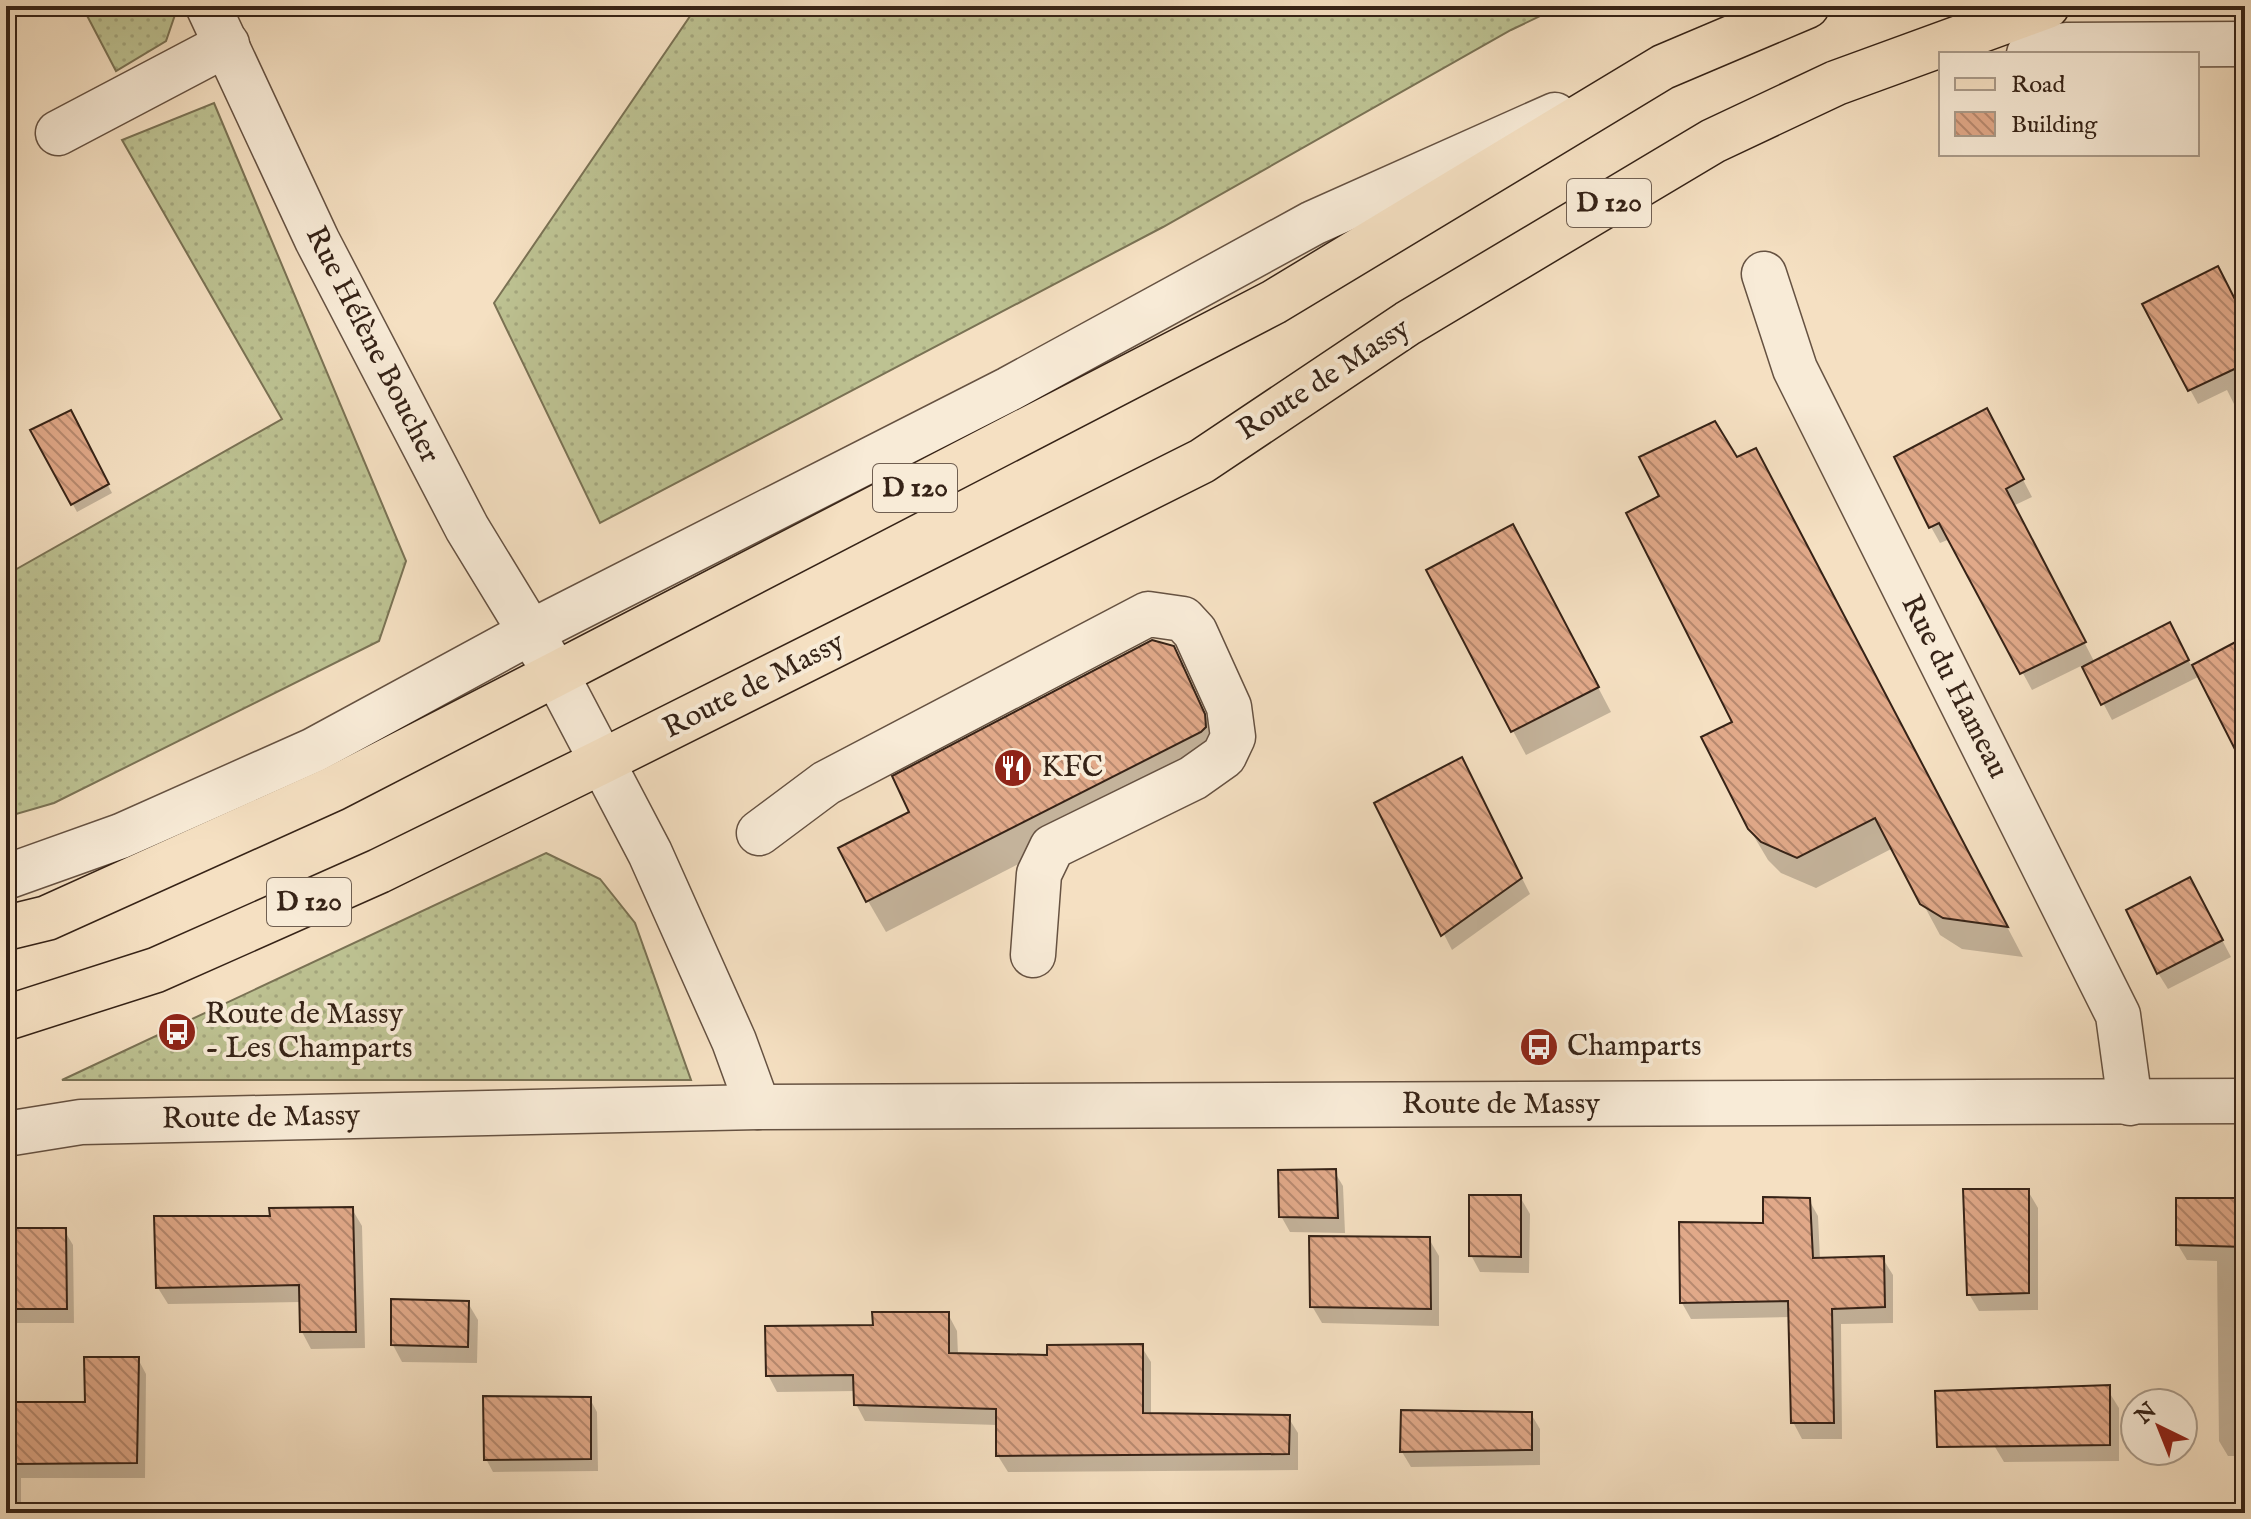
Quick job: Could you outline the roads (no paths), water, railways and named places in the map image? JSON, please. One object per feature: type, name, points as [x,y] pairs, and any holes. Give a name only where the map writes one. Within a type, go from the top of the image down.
[{"type":"main road","name":"D 120","points":[[6,928],[47,918],[333,789],[1274,302],[1663,67],[1807,6]]},
{"type":"main road","name":"Route de Massy","points":[[6,1018],[156,970],[379,871],[603,761],[1202,461],[1408,323],[1713,141],[1836,83],[2047,6]]},
{"type":"street","name":"Rue Hélène Boucher","points":[[208,6],[317,240],[467,528],[556,674]]},
{"type":"street","points":[[58,133],[227,44]]},
{"type":"street","points":[[2037,52],[2066,45],[2245,44]]},
{"type":"street","points":[[6,877],[121,836],[314,750],[531,632],[1009,389],[1313,223],[1663,67]]},
{"type":"street","points":[[1836,83],[1939,68]]},
{"type":"street","name":"Rue du Hameau","points":[[1764,274],[1795,369],[2118,1015],[2130,1103]]},
{"type":"street","points":[[759,833],[826,783],[1148,614],[1183,619],[1195,632],[1209,659],[1229,707],[1233,737],[1224,756],[1193,778],[1052,847],[1039,874],[1033,955]]},
{"type":"street","points":[[556,674],[668,891],[734,1041],[758,1107]]},
{"type":"street","name":"Route de Massy","points":[[6,1134],[81,1122],[758,1107],[2245,1101]]},
{"type":"place","name":"KFC","points":[[1013,768]]},
{"type":"place","name":"Route de Massy - Les Champarts","points":[[177,1032]]},
{"type":"place","name":"Champarts","points":[[1539,1047]]}]
